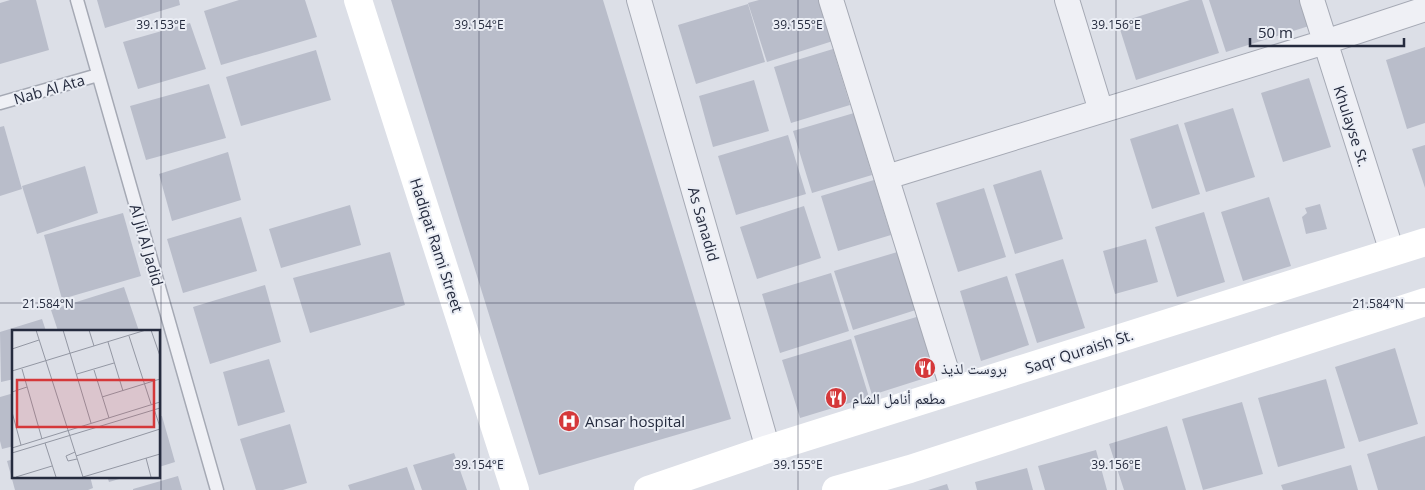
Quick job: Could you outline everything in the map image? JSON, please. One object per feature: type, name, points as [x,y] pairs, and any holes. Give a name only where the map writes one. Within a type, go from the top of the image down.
[{"type":"street","name":"Hadiqat Rami Street","points":[[358,0],[515,490]]},
{"type":"street","name":"As Sanadid","points":[[639,0],[768,448]]},
{"type":"street","points":[[831,0],[953,391]]},
{"type":"street","points":[[1067,0],[1101,111]]},
{"type":"street","name":"Khulayse St.","points":[[1312,0],[1392,252]]},
{"type":"street","points":[[887,178],[1325,42],[1425,9]]},
{"type":"street","name":"Saqr Quraish St.","points":[[648,490],[768,448],[1425,242]]},
{"type":"street","points":[[836,490],[910,469],[1424,306]]},
{"type":"lane","name":"Al Jil Al Jadid","points":[[77,0],[217,490]]},
{"type":"lane","name":"Nab Al Ata","points":[[0,103],[98,75]]},
{"type":"building","points":[[10,0],[36,0],[49,50],[0,64],[0,3]]},
{"type":"building","points":[[97,0],[179,0],[180,5],[105,28]]},
{"type":"building","points":[[239,0],[305,0],[317,37],[221,65],[204,11]]},
{"type":"building","points":[[391,0],[603,0],[731,419],[539,475]]},
{"type":"building","points":[[759,0],[823,0],[836,40],[767,62],[748,3]]},
{"type":"building","points":[[1190,0],[1202,0],[1219,53],[1136,80],[1118,23]]},
{"type":"building","points":[[1209,0],[1301,0],[1309,26],[1226,52]]},
{"type":"building","points":[[748,4],[765,62],[696,84],[678,25]]},
{"type":"building","points":[[190,23],[206,69],[138,89],[123,42]]},
{"type":"building","points":[[1425,47],[1425,123],[1407,129],[1386,60]]},
{"type":"building","points":[[833,49],[850,105],[791,123],[774,67]]},
{"type":"building","points":[[316,50],[331,100],[241,126],[226,77]]},
{"type":"building","points":[[1309,78],[1331,147],[1283,162],[1261,93]]},
{"type":"building","points":[[754,80],[769,131],[713,147],[699,96]]},
{"type":"building","points":[[209,84],[226,138],[146,160],[130,106]]},
{"type":"building","points":[[1233,108],[1255,177],[1206,192],[1184,123]]},
{"type":"building","points":[[854,113],[872,175],[812,193],[793,131]]},
{"type":"building","points":[[1178,124],[1200,194],[1152,209],[1130,139]]},
{"type":"building","points":[[4,126],[22,189],[0,196],[0,127]]},
{"type":"building","points":[[788,135],[806,194],[736,215],[718,156]]},
{"type":"building","points":[[1425,145],[1425,188],[1412,149]]},
{"type":"building","points":[[228,152],[241,200],[172,221],[159,174]]},
{"type":"building","points":[[85,166],[98,213],[37,234],[22,186]]},
{"type":"building","points":[[1041,170],[1063,239],[1015,254],[993,185]]},
{"type":"building","points":[[874,180],[891,235],[838,251],[821,196]]},
{"type":"building","points":[[984,188],[1006,257],[958,272],[936,203]]},
{"type":"building","points":[[1269,197],[1291,266],[1243,281],[1221,212]]},
{"type":"building","points":[[1320,204],[1327,229],[1306,234],[1302,217],[1307,213],[1305,208]]},
{"type":"building","points":[[350,205],[361,245],[281,268],[269,229]]},
{"type":"building","points":[[804,206],[821,258],[757,279],[740,227]]},
{"type":"building","points":[[1204,212],[1225,282],[1177,297],[1155,227]]},
{"type":"building","points":[[123,213],[141,276],[62,299],[44,235]]},
{"type":"building","points":[[241,217],[257,271],[183,293],[167,239]]},
{"type":"building","points":[[1146,239],[1158,282],[1115,294],[1103,251]]},
{"type":"building","points":[[904,250],[922,308],[853,330],[834,271]]},
{"type":"building","points":[[390,252],[405,305],[310,333],[293,278]]},
{"type":"building","points":[[1063,259],[1085,328],[1037,343],[1015,274]]},
{"type":"building","points":[[831,273],[849,331],[780,353],[762,294]]},
{"type":"building","points":[[1007,276],[1029,345],[981,361],[960,291]]},
{"type":"building","points":[[265,285],[281,342],[210,364],[193,307]]},
{"type":"building","points":[[124,287],[139,330],[58,330],[51,310]]},
{"type":"building","points":[[923,315],[941,373],[872,395],[854,336]]},
{"type":"building","points":[[42,319],[46,330],[12,330],[12,379],[1,382],[0,332]]},
{"type":"building","points":[[851,339],[869,397],[800,418],[782,360]]},
{"type":"building","points":[[1395,348],[1418,424],[1359,442],[1335,367]]},
{"type":"building","points":[[269,359],[285,412],[238,426],[223,372]]},
{"type":"building","points":[[1326,379],[1345,448],[1278,467],[1258,398]]},
{"type":"building","points":[[12,394],[12,446],[2,449],[0,441],[0,397]]},
{"type":"building","points":[[1242,402],[1263,474],[1203,490],[1182,419]]},
{"type":"building","points":[[160,416],[162,416],[175,462],[160,467]]},
{"type":"building","points":[[290,424],[307,483],[283,490],[256,490],[240,439]]},
{"type":"building","points":[[1167,426],[1186,490],[1124,490],[1109,444]]},
{"type":"building","points":[[1425,436],[1425,490],[1378,490],[1367,454]]},
{"type":"building","points":[[1096,450],[1107,490],[1045,490],[1038,466]]},
{"type":"building","points":[[454,453],[467,490],[422,490],[413,465]]},
{"type":"building","points":[[12,460],[12,478],[90,478],[93,488],[88,490],[15,490],[7,461]]},
{"type":"building","points":[[1351,465],[1358,490],[1283,490],[1281,485]]},
{"type":"building","points":[[407,467],[415,490],[350,490],[348,485]]},
{"type":"building","points":[[1027,468],[1033,490],[977,490],[975,482]]},
{"type":"building","points":[[178,476],[182,490],[133,490],[133,489]]},
{"type":"building","points":[[108,478],[123,478],[109,482]]},
{"type":"building","points":[[947,484],[949,490],[928,490]]},
{"type":"place","name":"بروست لذيذ","points":[[925,368]]},
{"type":"place","name":"مطعم أنامل الشام","points":[[836,398]]},
{"type":"place","name":"Ansar hospital","points":[[569,421]]}]
